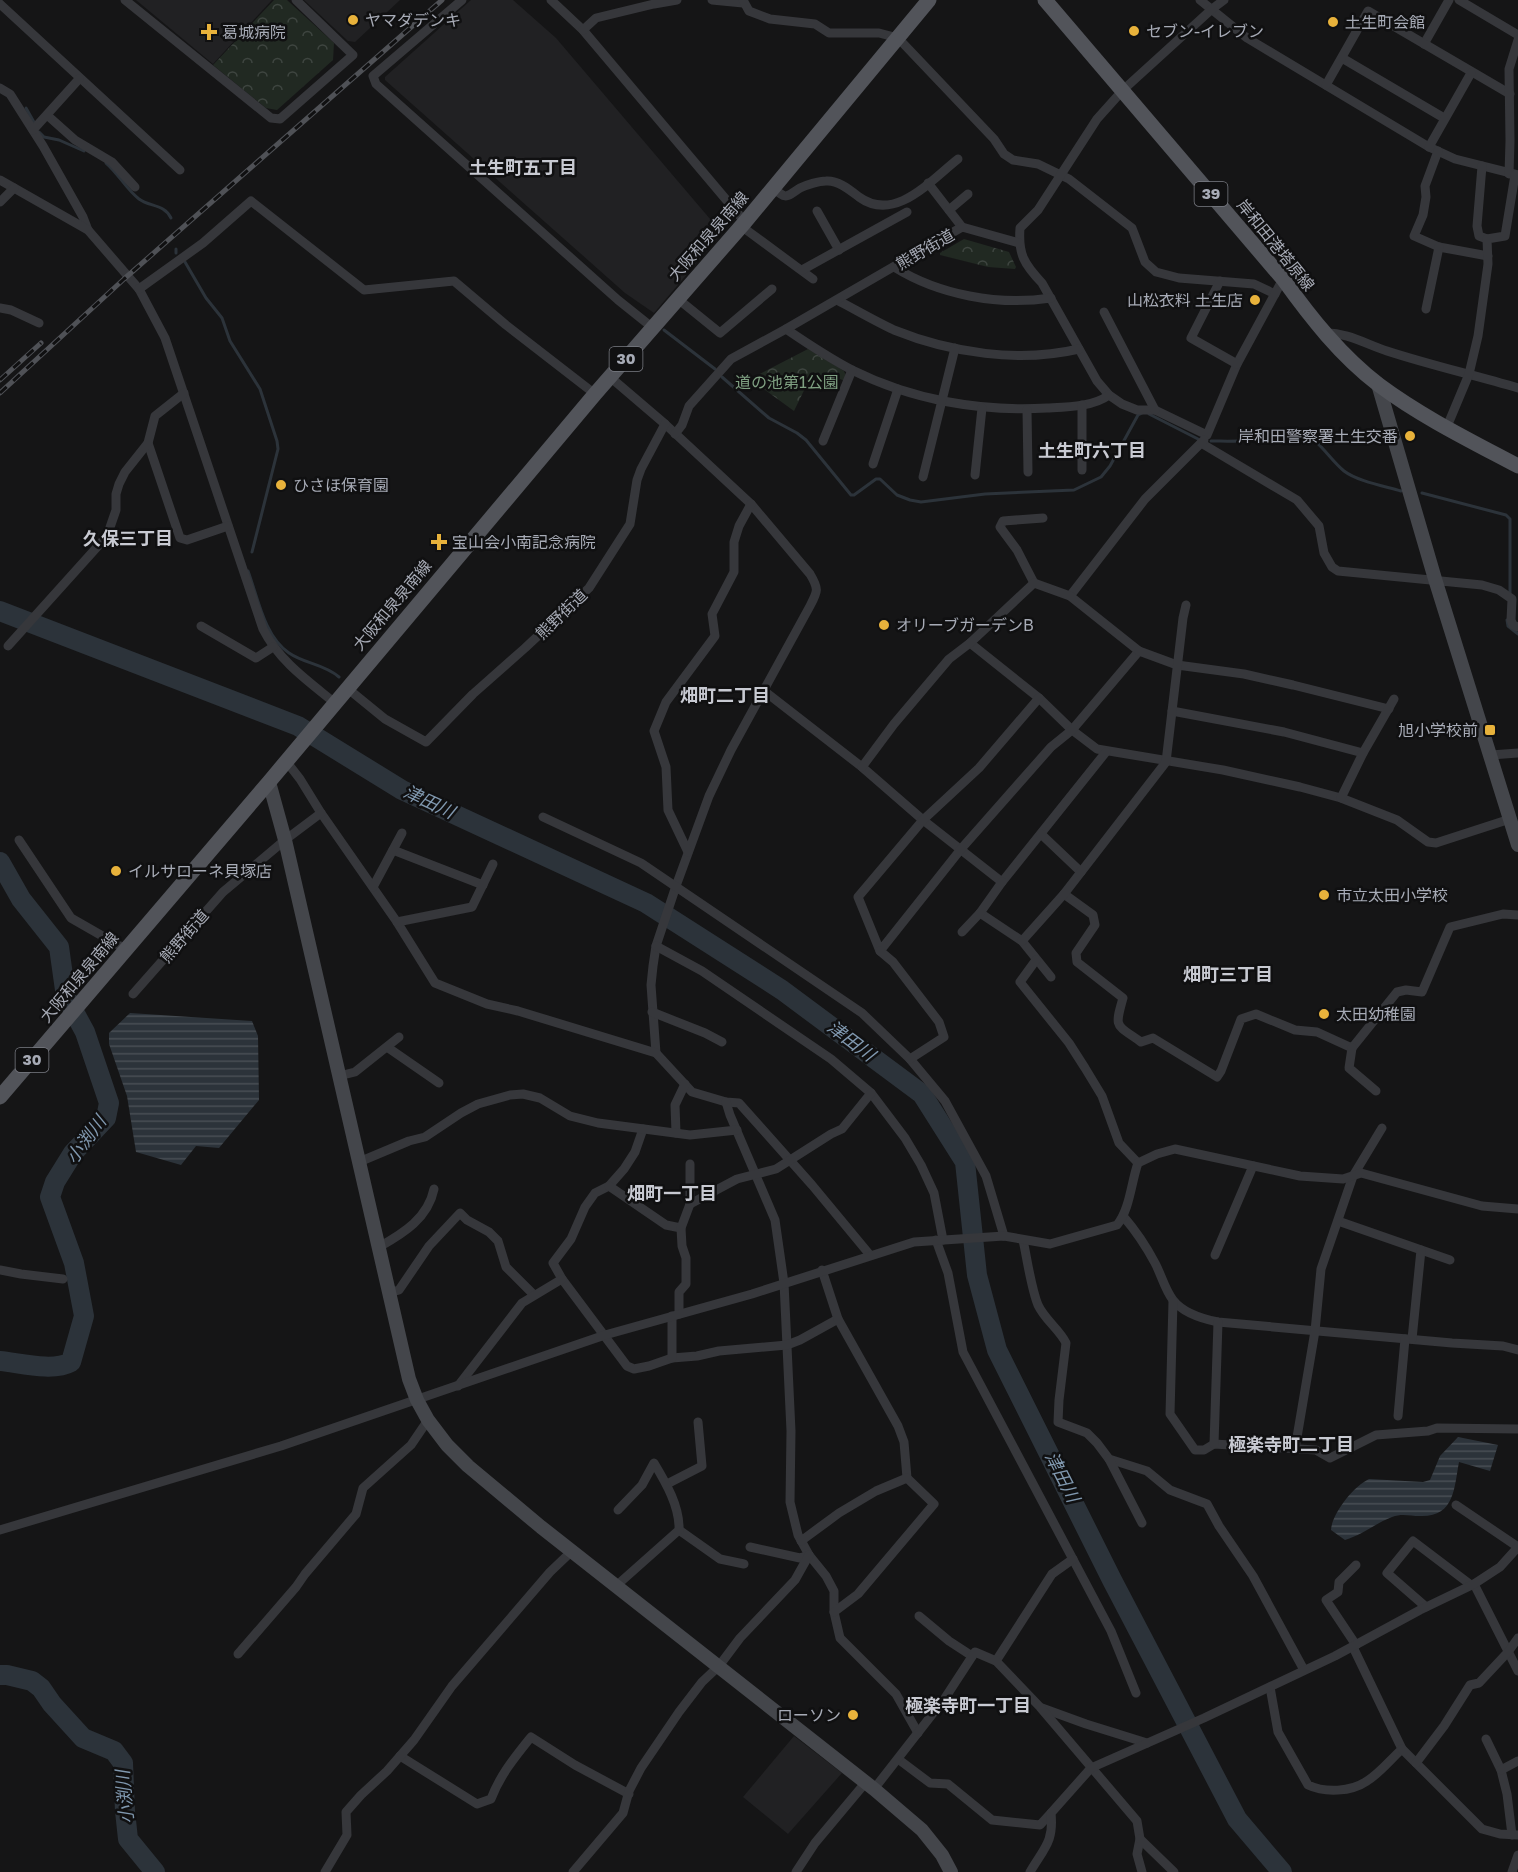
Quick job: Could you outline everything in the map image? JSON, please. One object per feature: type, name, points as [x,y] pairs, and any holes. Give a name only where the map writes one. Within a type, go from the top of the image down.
[{"type":"main road","name":"大阪和泉泉南線","points":[[0,1097],[269,782],[595,394],[743,224],[929,0]]},
{"type":"main road","name":"岸和田港塔原線","points":[[1045,0],[1283,279],[1324,333],[1378,384],[1446,429],[1518,466]]},
{"type":"street","points":[[125,0],[271,118],[280,120],[353,55],[296,0]]},
{"type":"street","points":[[462,0],[373,76],[376,84],[618,300],[653,328]]},
{"type":"street","points":[[551,0],[583,30],[743,224],[813,279]]},
{"type":"street","points":[[583,30],[596,18],[677,0]]},
{"type":"street","points":[[712,0],[743,1],[748,11],[770,19],[815,24],[830,33],[879,33],[898,38],[994,138],[1004,154],[1013,160],[1038,164],[1070,179],[1132,228],[1145,262],[1156,272],[1179,278],[1254,284],[1275,294]]},
{"type":"street","points":[[1200,0],[1247,38],[1433,149],[1455,159],[1514,175]]},
{"type":"street","points":[[1224,0],[1123,90],[1097,119],[1038,210],[1020,228],[1019,243],[1022,258],[1029,270],[1042,283],[1097,381],[1109,395],[1137,410],[1155,410],[1204,439],[1297,501],[1319,526],[1324,553],[1332,567],[1338,571],[1435,579],[1482,585],[1499,590],[1512,598],[1511,620],[1513,625],[1518,627]]},
{"type":"street","points":[[1424,44],[1449,0]]},
{"type":"street","points":[[1459,0],[1518,35]]},
{"type":"street","points":[[0,4],[180,170]]},
{"type":"street","points":[[1326,85],[1368,11],[1471,73],[1512,92]]},
{"type":"street","points":[[1482,166],[1477,225],[1479,236],[1487,239],[1505,236],[1514,175],[1510,141],[1512,92],[1509,69],[1518,40]]},
{"type":"street","points":[[1342,57],[1444,118]]},
{"type":"street","points":[[1471,73],[1444,118],[1433,149],[1425,186],[1423,215],[1414,236],[1439,247],[1488,256]]},
{"type":"street","points":[[33,130],[79,79]]},
{"type":"street","points":[[0,88],[10,94],[33,130],[83,217],[88,230]]},
{"type":"street","points":[[47,115],[75,140],[112,162],[135,187]]},
{"type":"street","points":[[773,188],[782,196],[787,197],[795,194],[800,188],[829,180],[836,182],[867,203],[890,206],[904,201],[957,159]]},
{"type":"street","points":[[0,180],[88,230],[139,289],[165,338],[263,630],[284,660],[334,703]]},
{"type":"street","points":[[928,183],[962,227]]},
{"type":"street","points":[[0,202],[14,188]]},
{"type":"street","points":[[949,210],[969,194]]},
{"type":"street","points":[[139,289],[203,243],[251,201],[364,290],[454,281],[506,325],[595,394]]},
{"type":"street","points":[[817,211],[839,250]]},
{"type":"street","points":[[802,270],[907,212]]},
{"type":"street","name":"熊野街道","points":[[675,434],[689,406],[731,359],[786,330],[962,227],[1019,243]]},
{"type":"street","points":[[1446,429],[1469,374],[1478,336],[1488,264],[1487,239]]},
{"type":"street","points":[[1426,309],[1439,247]]},
{"type":"street","points":[[894,267],[910,277],[931,285],[974,296],[1018,300],[1051,298]]},
{"type":"street","points":[[1070,596],[1145,499],[1204,439],[1237,364],[1283,279]]},
{"type":"street","points":[[1220,281],[1191,338],[1237,364]]},
{"type":"street","points":[[678,298],[720,333],[772,289]]},
{"type":"street","points":[[837,300],[893,329],[955,348],[1026,355],[1079,349]]},
{"type":"street","points":[[0,308],[11,309],[39,323]]},
{"type":"street","points":[[1104,312],[1155,410]]},
{"type":"street","points":[[786,330],[852,370],[898,389],[942,401],[982,408],[1027,410],[1082,405],[1101,401],[1109,395]]},
{"type":"street","points":[[1324,333],[1345,335],[1387,351],[1518,388]]},
{"type":"street","points":[[923,477],[955,348]]},
{"type":"street","points":[[823,441],[852,370]]},
{"type":"street","points":[[610,378],[665,424],[751,504],[817,585],[817,593],[708,796],[676,886],[656,946],[651,985],[656,1053]]},
{"type":"street","points":[[1378,384],[1435,579],[1518,845]]},
{"type":"street","points":[[873,464],[898,389]]},
{"type":"street","points":[[8,646],[106,536],[116,510],[116,494],[119,484],[125,472],[148,443],[155,416],[184,393]]},
{"type":"street","points":[[1082,405],[1083,470]]},
{"type":"street","points":[[975,475],[982,408]]},
{"type":"street","points":[[1027,410],[1028,472]]},
{"type":"street","name":"熊野街道","points":[[347,688],[385,720],[426,741],[473,694],[589,588],[630,524],[637,480],[665,424]]},
{"type":"street","points":[[148,443],[180,538],[187,540],[228,526]]},
{"type":"street","points":[[688,852],[668,810],[666,767],[654,731],[666,702],[716,636],[712,614],[734,572],[734,542],[738,526],[751,504]]},
{"type":"street","points":[[1043,518],[1002,521],[1000,527],[1017,550],[1034,583],[1070,596],[1139,651],[1177,665],[1244,674],[1389,709]]},
{"type":"street","points":[[862,766],[949,659],[970,643],[1034,583]]},
{"type":"street","points":[[1022,941],[1064,894],[1166,762],[1186,605]]},
{"type":"street","points":[[201,626],[256,658],[273,647]]},
{"type":"street","points":[[970,643],[1039,698],[1072,730],[1097,749],[1106,752],[1264,778],[1341,798],[1397,820],[1428,842],[1436,843],[1510,819]]},
{"type":"street","points":[[880,951],[961,849],[1051,747],[1072,730],[1139,651]]},
{"type":"street","points":[[763,690],[862,766],[923,820],[1002,882]]},
{"type":"street","points":[[910,1059],[944,1037],[939,1022],[893,962],[880,951],[858,897],[923,820],[980,768],[1039,698]]},
{"type":"street","points":[[1341,798],[1363,753],[1394,699]]},
{"type":"street","points":[[1172,711],[1284,732],[1363,753]]},
{"type":"street","points":[[962,932],[980,914],[1002,882],[1106,752]]},
{"type":"street","points":[[1491,755],[1518,753]]},
{"type":"street","points":[[286,761],[397,922],[435,983],[487,1004],[518,1011],[656,1053],[692,1092],[726,1102],[739,1103],[870,1255]]},
{"type":"street","points":[[269,782],[285,840],[409,1379],[417,1401],[428,1420],[447,1445],[468,1466],[870,1786],[922,1830],[942,1855],[951,1872]]},
{"type":"street","name":"熊野街道","points":[[134,994],[223,892],[321,813]]},
{"type":"street","points":[[543,817],[641,863],[862,1013],[910,1059],[945,1101],[986,1176],[1004,1236]]},
{"type":"street","points":[[373,887],[402,833]]},
{"type":"street","points":[[1041,834],[1081,872]]},
{"type":"street","points":[[19,840],[71,918],[125,949]]},
{"type":"street","points":[[393,850],[483,885]]},
{"type":"street","points":[[397,922],[472,907],[493,864]]},
{"type":"street","points":[[1064,894],[1093,915],[1095,925],[1076,953],[1077,962],[1123,998],[1116,1020],[1118,1025],[1141,1042],[1153,1038],[1217,1077],[1241,1019],[1256,1014],[1295,1030],[1317,1032],[1352,1048]]},
{"type":"street","points":[[980,914],[1022,941],[1051,977]]},
{"type":"street","points":[[1376,1091],[1349,1068],[1352,1048],[1397,992],[1406,990],[1422,992],[1450,927],[1503,914],[1518,915]]},
{"type":"street","points":[[656,946],[702,971],[831,1059],[871,1093],[905,1138],[934,1193],[963,1352],[1111,1631],[1136,1693]]},
{"type":"street","points":[[1036,960],[1020,982],[1069,1043],[1102,1096],[1119,1143],[1138,1163]]},
{"type":"street","points":[[652,1012],[722,1042]]},
{"type":"street","points":[[339,1076],[355,1072],[399,1037]]},
{"type":"street","points":[[387,1047],[439,1083]]},
{"type":"street","points":[[676,1133],[675,1105],[685,1084]]},
{"type":"street","points":[[690,1204],[737,1179],[776,1169],[831,1134],[842,1130],[871,1093]]},
{"type":"street","points":[[359,1162],[409,1141],[426,1137],[478,1104],[510,1095],[523,1094],[540,1098],[570,1116],[643,1129],[690,1135],[736,1130]]},
{"type":"street","points":[[726,1102],[776,1220],[787,1345],[791,1431],[790,1502],[798,1535],[834,1591],[834,1612],[840,1638],[896,1694],[918,1733]]},
{"type":"street","points":[[1295,1449],[1315,1331],[1322,1269],[1353,1176],[1382,1128]]},
{"type":"street","points":[[643,1129],[630,1160],[609,1186],[594,1193],[571,1239],[553,1263],[562,1279],[627,1366],[634,1369],[672,1358],[787,1345],[838,1319]]},
{"type":"street","points":[[0,1530],[282,1446],[605,1335],[675,1316],[914,1242],[1004,1236],[1050,1244],[1116,1225],[1123,1216],[1138,1163],[1175,1149],[1300,1176],[1343,1179],[1360,1173],[1482,1206],[1518,1209]]},
{"type":"street","points":[[672,1358],[678,1292],[686,1284],[686,1258],[682,1246],[681,1228],[690,1204],[690,1164]]},
{"type":"street","points":[[1215,1255],[1253,1166]]},
{"type":"street","points":[[609,1186],[666,1225],[681,1228]]},
{"type":"street","points":[[379,1247],[397,1237],[421,1218],[432,1201],[434,1189]]},
{"type":"street","points":[[389,1293],[399,1290],[429,1246],[460,1212],[467,1220],[489,1232],[498,1241],[506,1267],[534,1295]]},
{"type":"street","points":[[1123,1216],[1138,1233],[1173,1301],[1190,1313],[1218,1322],[1503,1346],[1518,1350]]},
{"type":"street","points":[[1338,1221],[1450,1260]]},
{"type":"street","points":[[1023,1240],[1038,1304],[1066,1343],[1058,1422],[1086,1433],[1097,1443],[1109,1459],[1142,1523]]},
{"type":"street","points":[[1398,1416],[1421,1250]]},
{"type":"street","points":[[0,1270],[63,1279]]},
{"type":"street","points":[[822,1270],[838,1319],[898,1426],[904,1442],[907,1478],[934,1504],[858,1594],[834,1612]]},
{"type":"street","points":[[458,1386],[522,1303],[562,1279]]},
{"type":"street","points":[[1173,1301],[1170,1414],[1195,1450],[1204,1450],[1214,1444],[1317,1450],[1330,1458],[1376,1435],[1428,1431],[1437,1428],[1518,1429]]},
{"type":"street","points":[[1214,1444],[1218,1322]]},
{"type":"street","points":[[238,1654],[297,1587],[305,1574],[356,1514],[363,1488],[411,1445],[428,1420]]},
{"type":"street","points":[[667,1484],[702,1466],[704,1444],[698,1422]]},
{"type":"street","points":[[1109,1459],[1147,1472],[1170,1490],[1207,1504],[1253,1576],[1304,1670]]},
{"type":"street","points":[[616,1586],[679,1530],[679,1520],[667,1484],[654,1463],[642,1485],[618,1509]]},
{"type":"street","points":[[801,1541],[839,1513],[876,1491],[907,1478]]},
{"type":"street","points":[[898,1760],[930,1783],[948,1784],[992,1820],[1040,1825],[1091,1768],[1204,1718],[1355,1646],[1472,1585],[1500,1567],[1518,1547],[1456,1505]]},
{"type":"street","points":[[679,1530],[719,1561],[744,1564]]},
{"type":"street","points":[[1426,1607],[1387,1573],[1413,1541],[1472,1585],[1518,1671]]},
{"type":"street","points":[[750,1547],[800,1558],[809,1555]]},
{"type":"street","points":[[325,1872],[347,1835],[345,1812],[400,1756],[435,1712],[452,1686],[550,1572],[572,1551]]},
{"type":"street","points":[[573,1872],[623,1813],[641,1767],[679,1712],[740,1638],[795,1580],[809,1555]]},
{"type":"street","points":[[996,1661],[1052,1574],[1073,1559]]},
{"type":"street","points":[[1356,1565],[1339,1582],[1338,1592],[1326,1600],[1355,1646],[1402,1749],[1482,1829],[1515,1835],[1501,1770],[1486,1739]]},
{"type":"street","points":[[919,1616],[949,1641],[972,1656]]},
{"type":"street","points":[[1416,1763],[1444,1726],[1470,1685],[1479,1683],[1518,1638]]},
{"type":"street","points":[[795,1872],[815,1844],[898,1760],[945,1698],[975,1652],[996,1661],[1040,1707],[1137,1821],[1140,1839],[1137,1854],[1142,1872]]},
{"type":"street","points":[[1270,1687],[1278,1732],[1308,1785],[1317,1789],[1341,1790],[1366,1782],[1402,1749]]},
{"type":"street","points":[[1040,1707],[1146,1743]]},
{"type":"street","points":[[400,1756],[477,1804],[491,1799],[497,1782],[531,1737],[575,1765],[629,1794]]},
{"type":"street","points":[[1501,1770],[1518,1761]]},
{"type":"street","points":[[1030,1872],[1051,1838],[1053,1828],[1051,1813]]},
{"type":"street","points":[[1140,1839],[1174,1872]]},
{"type":"street","points":[[1512,1872],[1518,1855]]},
{"type":"shaded area","name":"葛城病院","points":[[136,0],[272,0],[213,64]]},
{"type":"shaded area","name":"ヤマダデンキ","points":[[304,0],[400,0],[355,42],[348,41]]},
{"type":"shaded area","points":[[471,0],[513,0],[556,38],[722,233],[654,313],[625,293],[385,80],[385,77]]},
{"type":"shaded area","points":[[130,1013],[252,1021],[258,1036],[259,1100],[219,1148],[196,1146],[181,1165],[136,1152],[127,1096],[109,1044],[109,1033]]},
{"type":"shaded area","points":[[1458,1437],[1498,1445],[1490,1471],[1459,1462],[1451,1499],[1440,1512],[1432,1515],[1396,1516],[1345,1540],[1331,1530],[1340,1508],[1363,1483],[1369,1479],[1423,1482],[1430,1480],[1440,1456]]},
{"type":"shaded area","points":[[794,1736],[842,1773],[788,1834],[743,1797]]},
{"type":"green space","points":[[274,0],[287,0],[334,43],[333,60],[277,110],[266,108],[213,65]]},
{"type":"green space","points":[[964,239],[1009,252],[1015,269],[988,267],[940,255]]},
{"type":"green space","name":"道の池第1公園","points":[[808,349],[844,371],[845,381],[840,379],[838,382],[813,372],[794,411],[754,382],[752,378]]},
{"type":"waterway","points":[[26,108],[35,124]]},
{"type":"waterway","points":[[39,132],[44,137],[59,140],[84,151]]},
{"type":"waterway","points":[[106,163],[139,199],[165,210],[171,218]]},
{"type":"waterway","points":[[185,262],[206,298],[222,318],[230,341],[260,389],[277,441],[278,449],[252,552]]},
{"type":"waterway","points":[[664,330],[715,369]]},
{"type":"waterway","points":[[722,377],[769,418],[806,440],[851,495],[876,479],[880,479],[897,495],[921,502],[985,494],[1074,490],[1101,477],[1110,466],[1138,415],[1142,413]]},
{"type":"waterway","points":[[1149,414],[1198,439]]},
{"type":"waterway","points":[[1211,441],[1243,441],[1285,430],[1298,431],[1312,438],[1349,475],[1401,491]]},
{"type":"waterway","points":[[1422,493],[1506,515],[1510,519],[1510,593]]},
{"type":"waterway","points":[[248,571],[263,616],[280,646],[295,657],[327,669],[339,677]]},
{"type":"waterway","name":"津田川","points":[[0,611],[298,726],[402,790],[646,903],[782,990],[922,1094],[965,1162],[977,1275],[997,1350],[1112,1580],[1237,1819],[1282,1872]]},
{"type":"waterway","points":[[1507,620],[1508,626],[1518,634]]},
{"type":"waterway","name":"小渕川","points":[[0,862],[21,899],[59,947],[66,997],[85,1032],[109,1103],[106,1118],[73,1153],[55,1182],[50,1197],[74,1263],[84,1316],[71,1362],[46,1367],[0,1361]]},
{"type":"waterway","name":"小渕川","points":[[0,1675],[32,1681],[41,1688],[52,1704],[83,1738],[114,1751],[123,1763],[128,1839],[155,1872]]},
{"type":"railway","points":[[0,393],[124,279],[442,0]]},
{"type":"railway","points":[[0,380],[41,343]]},
{"type":"place","name":"ヤマダデンキ","points":[[353,20]]},
{"type":"place","name":"土生町会館","points":[[1333,22]]},
{"type":"place","name":"セブン-イレブン","points":[[1134,31]]},
{"type":"place","name":"葛城病院","points":[[209,32]]},
{"type":"place","name":"山松衣料 土生店","points":[[1255,300]]},
{"type":"place","name":"岸和田警察署土生交番","points":[[1410,436]]},
{"type":"place","name":"ひさほ保育園","points":[[281,485]]},
{"type":"place","name":"宝山会小南記念病院","points":[[439,542]]},
{"type":"place","name":"オリーブガーデンB","points":[[884,625]]},
{"type":"place","name":"旭小学校前","points":[[1490,730]]},
{"type":"place","name":"イルサローネ貝塚店","points":[[116,871]]},
{"type":"place","name":"市立太田小学校","points":[[1324,895]]},
{"type":"place","name":"太田幼稚園","points":[[1324,1014]]},
{"type":"place","name":"ローソン","points":[[853,1715]]},
{"type":"district","name":"土生町五丁目","points":[[523,168]]},
{"type":"district","name":"土生町六丁目","points":[[1092,451]]},
{"type":"district","name":"久保三丁目","points":[[128,539]]},
{"type":"district","name":"畑町二丁目","points":[[725,696]]},
{"type":"district","name":"畑町三丁目","points":[[1228,975]]},
{"type":"district","name":"畑町一丁目","points":[[672,1194]]},
{"type":"district","name":"極楽寺町二丁目","points":[[1291,1445]]},
{"type":"district","name":"極楽寺町一丁目","points":[[968,1706]]}]
